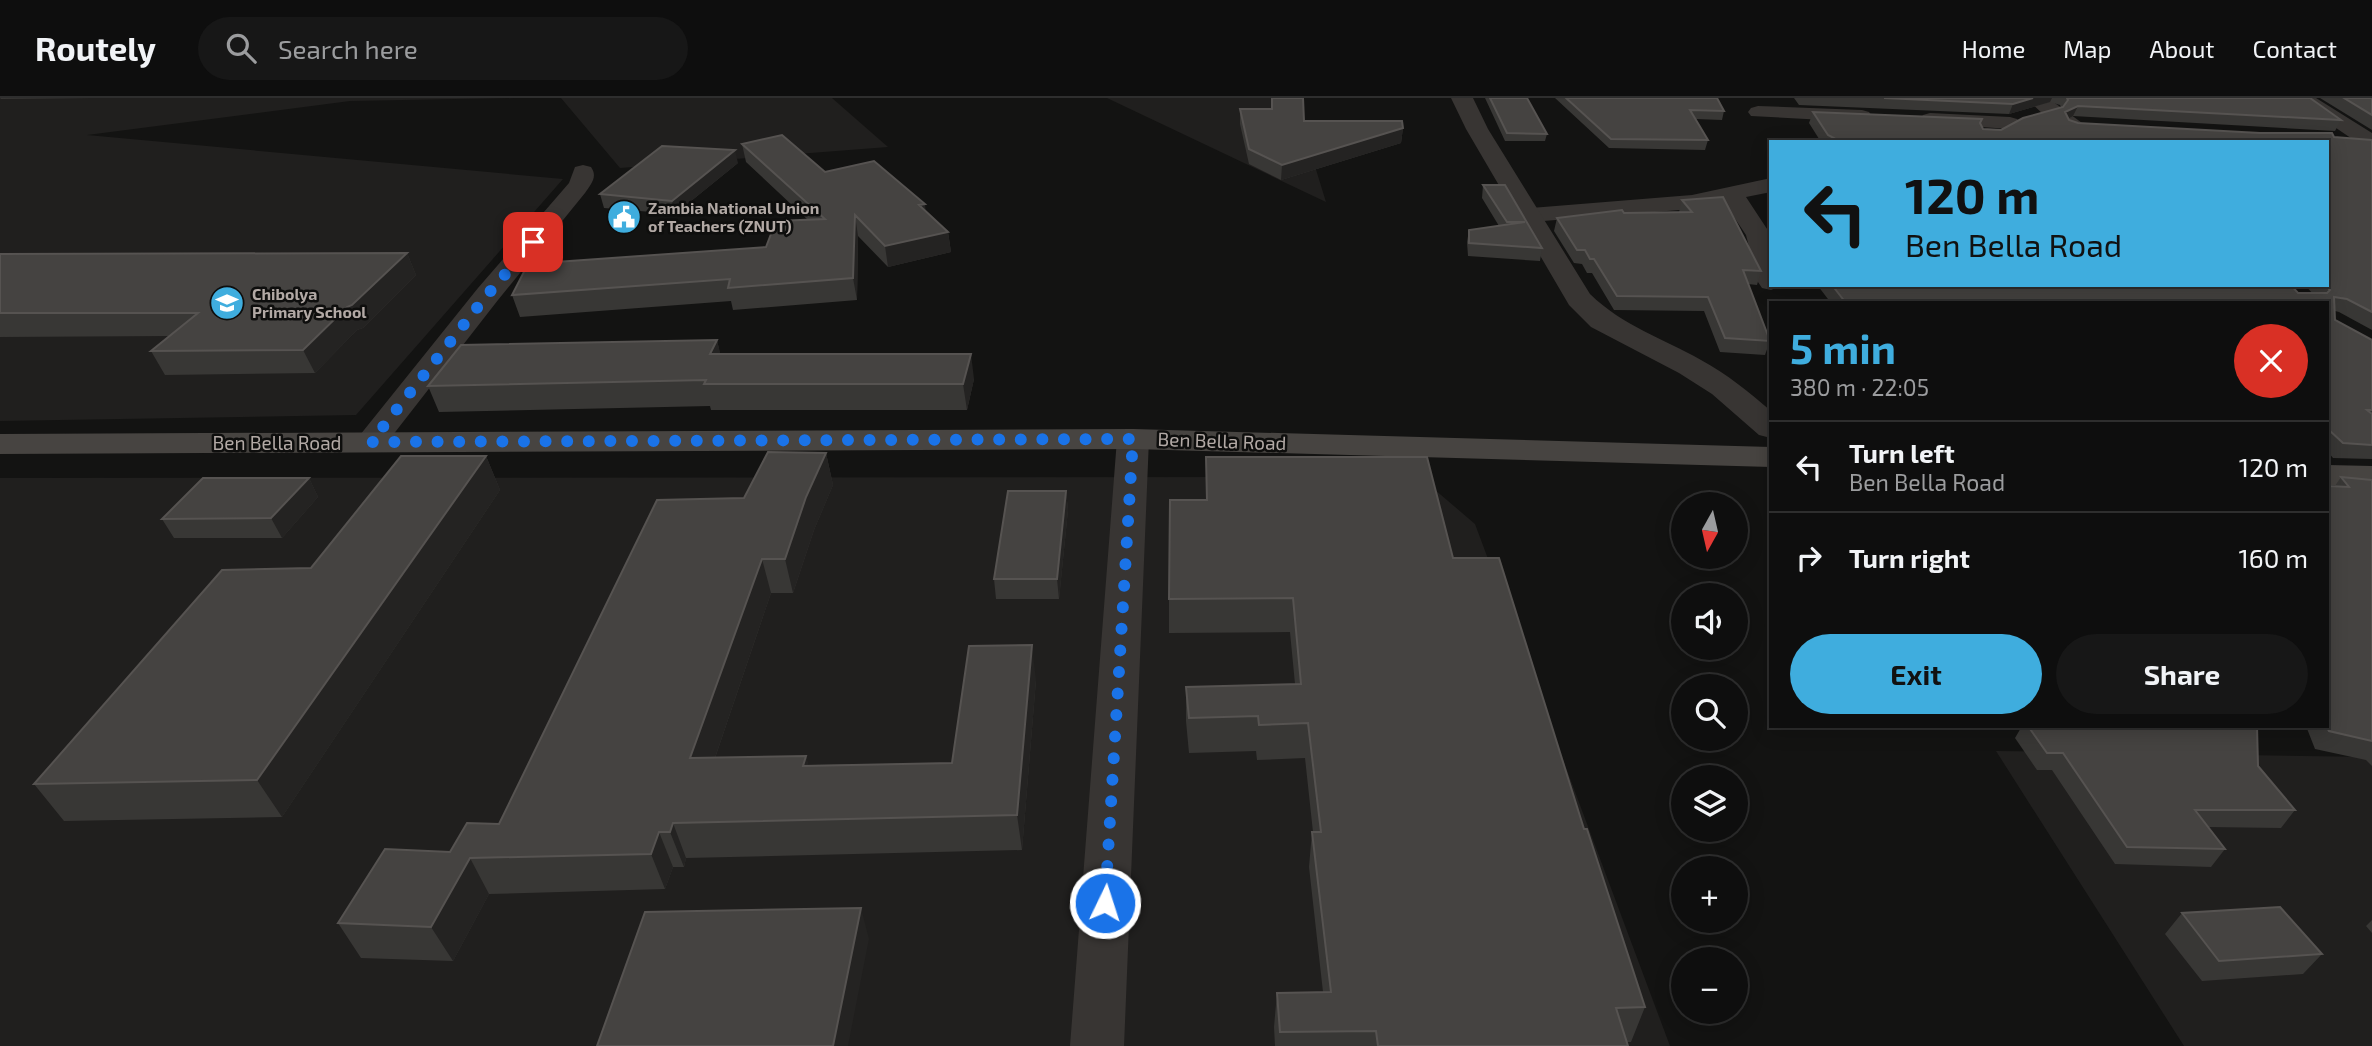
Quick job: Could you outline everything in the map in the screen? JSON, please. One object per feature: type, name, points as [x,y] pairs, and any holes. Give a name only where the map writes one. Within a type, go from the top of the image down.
[{"type":"main road","name":"Ben Bella Road","points":[[0,444],[1133,439],[1769,457]]},
{"type":"main road","points":[[2329,475],[2372,477]]},
{"type":"street","points":[[1462,98],[1477,129],[1579,299],[1601,321],[1690,366],[1723,387],[1769,426]]},
{"type":"street","points":[[1754,105],[1882,117],[1869,98]]},
{"type":"street","points":[[2302,98],[2372,142]]},
{"type":"street","points":[[1754,105],[1770,132]]},
{"type":"street","points":[[1972,140],[2044,105],[2073,125],[2106,135]]},
{"type":"street","points":[[1907,118],[2010,123]]},
{"type":"street","points":[[2331,140],[2372,142]]},
{"type":"street","points":[[371,442],[488,294],[578,188],[583,172]]},
{"type":"street","points":[[1531,215],[1649,207],[1769,185]]},
{"type":"street","points":[[1730,194],[1749,214],[1762,238],[1769,274]]},
{"type":"street","points":[[1097,1046],[1133,439]]},
{"type":"shaded area","name":"Chibolya Primary School","points":[[0,98],[515,98],[350,101],[87,135],[563,179],[356,415],[0,421]]},
{"type":"shaded area","points":[[561,98],[832,98],[888,147],[620,168]]},
{"type":"shaded area","points":[[1107,98],[1294,98],[1326,202]]},
{"type":"shaded area","points":[[1420,477],[1475,524],[1670,1046],[0,1046],[0,478]]},
{"type":"shaded area","points":[[1996,751],[2372,757],[2372,1046],[2184,1046]]},
{"type":"building","points":[[1272,98],[1303,98],[1304,121],[1402,121],[1403,128],[1282,165],[1249,149],[1240,109],[1272,109]]},
{"type":"building","points":[[1490,98],[1527,98],[1547,134],[1507,133]]},
{"type":"building","points":[[1566,98],[1717,98],[1724,111],[1690,110],[1708,140],[1611,139]]},
{"type":"building","points":[[1884,98],[2033,98],[2013,104]]},
{"type":"building","points":[[2067,98],[2310,98],[2341,120],[2078,106],[2065,112],[2069,120],[2078,123],[2260,133],[2332,133],[2334,137],[2372,140],[2372,312],[2347,299],[2334,297],[2335,320],[2372,340],[2372,410],[2367,410],[2372,414],[2372,445],[2343,443],[2329,430],[2329,301],[1844,301],[1834,287],[2293,287],[2298,293],[2327,293],[2330,290],[2327,287],[2329,140],[1837,140],[1828,135],[1813,112],[1982,119],[1980,123],[1983,129],[2001,130],[2023,118],[2063,107]]},
{"type":"building","points":[[2344,98],[2372,98],[2372,115]]},
{"type":"building","points":[[782,135],[825,172],[874,161],[925,204],[919,205],[948,232],[885,246],[855,215],[853,278],[728,288],[730,279],[512,295],[528,264],[766,247],[776,221],[825,219],[742,144]]},
{"type":"building","points":[[662,146],[735,150],[672,201],[600,194]]},
{"type":"building","points":[[1483,185],[1505,185],[1542,248],[1469,243],[1469,230],[1525,222],[1507,222]]},
{"type":"building","points":[[1723,197],[1761,271],[1743,270],[1769,341],[1725,338],[1708,297],[1617,296],[1594,259],[1590,259],[1585,250],[1577,250],[1557,218],[1622,210],[1624,213],[1692,212],[1682,200]]},
{"type":"building","points":[[407,253],[303,350],[151,351],[198,313],[0,313],[0,254]]},
{"type":"building","points":[[717,340],[710,354],[971,354],[963,384],[704,384],[706,380],[428,386],[461,345]]},
{"type":"building","points":[[768,452],[826,453],[806,497],[785,559],[762,559],[690,758],[806,756],[803,766],[952,763],[969,646],[1032,645],[1017,815],[673,823],[670,832],[659,832],[651,854],[470,858],[431,927],[338,923],[385,849],[450,852],[467,823],[499,824],[657,500],[744,498]]},
{"type":"building","points":[[401,456],[486,456],[257,780],[34,784],[222,570],[311,568]]},
{"type":"building","points":[[1206,457],[1427,457],[1453,558],[1499,558],[1584,829],[1587,829],[1645,1007],[1616,1008],[1628,1046],[1378,1046],[1376,1031],[1280,1032],[1277,993],[1331,992],[1312,832],[1321,832],[1308,723],[1259,725],[1258,716],[1189,718],[1186,687],[1301,684],[1293,598],[1169,599],[1170,500],[1207,500]]},
{"type":"building","points":[[2341,477],[2372,480],[2372,741],[2329,731],[2327,728],[2329,486],[2349,487]]},
{"type":"building","points":[[203,478],[309,478],[271,518],[162,519]]},
{"type":"building","points":[[1008,491],[1066,491],[1057,579],[994,579]]},
{"type":"building","points":[[2029,728],[2257,728],[2258,766],[2295,810],[2195,810],[2225,849],[2127,847],[2063,753],[2047,753]]},
{"type":"building","points":[[2280,907],[2322,954],[2219,961],[2182,913]]},
{"type":"building","points":[[861,908],[833,1046],[597,1046],[645,912]]},
{"type":"place","name":"Zambia National Union of Teachers (ZNUT)","points":[[624,217]]},
{"type":"place","name":"Chibolya Primary School","points":[[227,303]]},
{"type":"route","points":[[533,242],[488,294],[371,442],[1133,439],[1105,903]]}]
